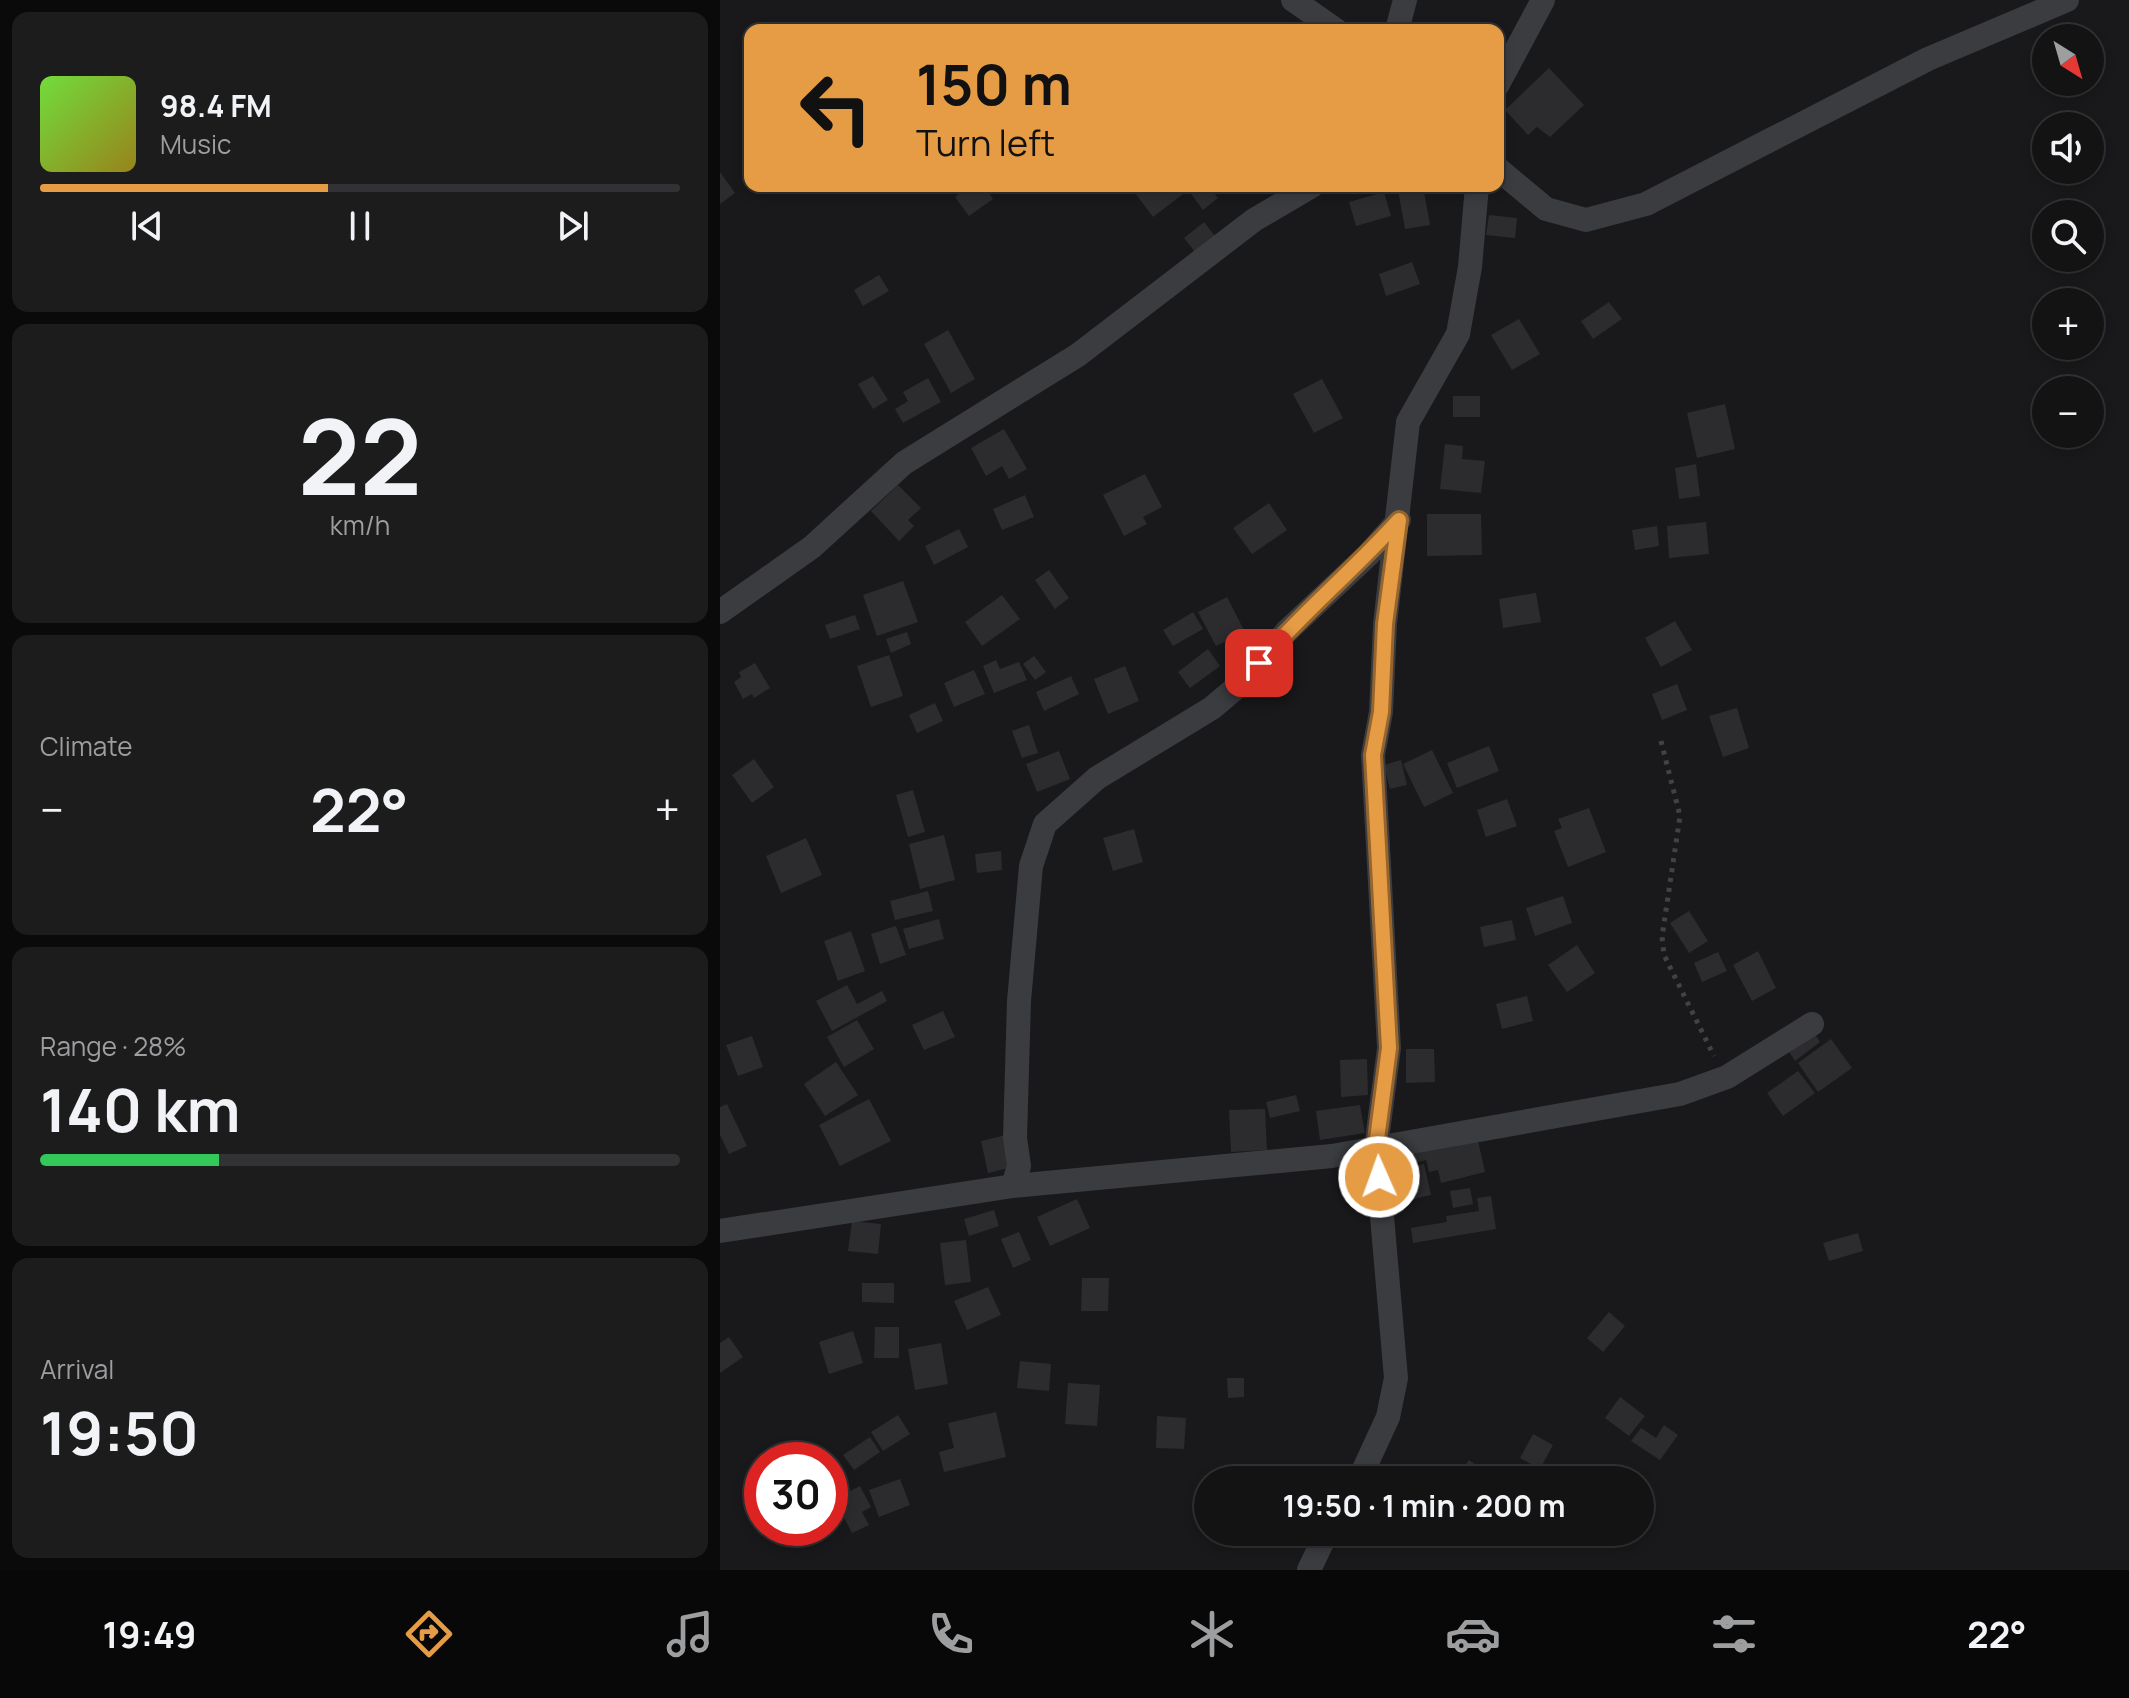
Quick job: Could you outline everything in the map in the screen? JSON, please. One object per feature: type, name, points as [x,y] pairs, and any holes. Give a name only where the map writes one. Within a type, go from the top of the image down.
[{"type":"street","points":[[1293,0],[1327,24]]},
{"type":"street","points":[[1399,24],[1405,0]]},
{"type":"street","points":[[1504,73],[1543,0]]},
{"type":"street","points":[[1504,174],[1546,209],[1586,220],[1646,204],[1928,59],[2067,0]]},
{"type":"street","points":[[720,612],[812,547],[904,463],[1078,355],[1254,220],[1302,192]]},
{"type":"street","points":[[1365,1466],[1388,1417],[1396,1378],[1376,1147],[1389,1048],[1373,755],[1381,712],[1385,624],[1408,422],[1458,334],[1470,267],[1476,192]]},
{"type":"street","points":[[1013,1186],[1019,1166],[1015,1138],[1019,1001],[1031,866],[1045,824],[1097,778],[1212,708],[1245,680],[1287,631],[1332,585],[1368,555],[1399,520]]},
{"type":"street","points":[[720,1231],[1013,1186],[1332,1156],[1680,1094],[1727,1077],[1812,1024]]},
{"type":"street","points":[[1316,1568],[1323,1546]]},
{"type":"path","points":[[1661,741],[1680,816],[1662,937],[1664,955],[1727,1077]]},
{"type":"building","points":[[1549,68],[1584,105],[1550,137],[1537,127],[1528,135],[1505,110]]},
{"type":"building","points":[[720,172],[735,193],[720,204]]},
{"type":"building","points":[[961,192],[988,192],[993,199],[969,216],[955,197]]},
{"type":"building","points":[[1134,192],[1182,192],[1183,194],[1153,217]]},
{"type":"building","points":[[1190,192],[1214,192],[1218,198],[1203,210]]},
{"type":"building","points":[[1384,192],[1391,216],[1356,226],[1349,202]]},
{"type":"building","points":[[1398,192],[1424,192],[1430,225],[1405,229]]},
{"type":"building","points":[[1489,215],[1517,218],[1515,238],[1486,235]]},
{"type":"building","points":[[1204,222],[1215,236],[1195,252],[1184,238]]},
{"type":"building","points":[[1412,262],[1420,284],[1386,296],[1379,274]]},
{"type":"building","points":[[879,275],[889,291],[863,306],[854,290]]},
{"type":"building","points":[[1609,302],[1622,319],[1593,339],[1581,321]]},
{"type":"building","points":[[1519,319],[1540,354],[1512,370],[1491,335]]},
{"type":"building","points":[[948,330],[975,379],[951,393],[924,344]]},
{"type":"building","points":[[873,376],[888,400],[873,409],[858,384]]},
{"type":"building","points":[[928,378],[941,402],[903,423],[895,409],[908,401],[903,392]]},
{"type":"building","points":[[1322,379],[1343,418],[1314,433],[1293,394]]},
{"type":"building","points":[[1453,396],[1480,396],[1480,417],[1453,417]]},
{"type":"building","points":[[1725,404],[1735,449],[1697,458],[1687,413]]},
{"type":"building","points":[[1004,429],[1027,469],[1009,479],[1002,466],[986,476],[971,448]]},
{"type":"building","points":[[1445,444],[1463,446],[1462,459],[1485,461],[1481,493],[1440,489]]},
{"type":"building","points":[[1696,464],[1700,496],[1679,499],[1675,468]]},
{"type":"building","points":[[1145,474],[1162,507],[1143,517],[1147,524],[1124,536],[1103,495]]},
{"type":"building","points":[[898,485],[921,508],[908,520],[914,526],[899,541],[871,511]]},
{"type":"building","points":[[1025,495],[1034,517],[1002,530],[993,509]]},
{"type":"building","points":[[1269,503],[1287,530],[1252,554],[1233,528]]},
{"type":"building","points":[[1427,514],[1481,514],[1482,555],[1427,556]]},
{"type":"building","points":[[1706,522],[1709,554],[1669,558],[1667,526]]},
{"type":"building","points":[[1657,526],[1659,546],[1635,550],[1632,530]]},
{"type":"building","points":[[959,529],[968,547],[934,565],[925,546]]},
{"type":"building","points":[[1049,570],[1069,598],[1055,609],[1035,580]]},
{"type":"building","points":[[903,581],[918,622],[877,636],[863,595]]},
{"type":"building","points":[[1536,593],[1541,622],[1503,628],[1499,599]]},
{"type":"building","points":[[1002,595],[1020,619],[982,646],[965,622]]},
{"type":"building","points":[[1227,597],[1245,632],[1216,646],[1198,612]]},
{"type":"building","points":[[1193,612],[1203,629],[1173,646],[1163,630]]},
{"type":"building","points":[[855,615],[860,629],[830,639],[825,625]]},
{"type":"building","points":[[1675,621],[1692,650],[1661,667],[1645,638]]},
{"type":"building","points":[[907,632],[911,644],[891,653],[886,639]]},
{"type":"building","points":[[1208,649],[1220,666],[1190,688],[1178,672]]},
{"type":"building","points":[[889,655],[903,696],[871,707],[857,666]]},
{"type":"building","points":[[1034,656],[1046,672],[1035,680],[1023,664]]},
{"type":"building","points":[[996,660],[1000,669],[1019,662],[1027,680],[994,693],[983,666]]},
{"type":"building","points":[[755,663],[770,688],[754,698],[752,694],[743,699],[734,682],[741,677],[739,672]]},
{"type":"building","points":[[1125,666],[1139,701],[1108,714],[1094,679]]},
{"type":"building","points":[[974,670],[985,694],[954,707],[944,683]]},
{"type":"building","points":[[1071,676],[1079,694],[1044,711],[1036,692]]},
{"type":"building","points":[[1677,684],[1687,710],[1662,720],[1652,694]]},
{"type":"building","points":[[935,703],[943,721],[917,733],[909,715]]},
{"type":"building","points":[[1737,708],[1749,748],[1723,757],[1709,716]]},
{"type":"building","points":[[1029,725],[1038,753],[1022,758],[1012,731]]},
{"type":"building","points":[[1489,746],[1499,771],[1457,788],[1447,763]]},
{"type":"building","points":[[1432,750],[1453,793],[1424,807],[1403,764]]},
{"type":"building","points":[[1059,751],[1070,779],[1037,792],[1026,764]]},
{"type":"building","points":[[754,759],[774,787],[752,803],[732,775]]},
{"type":"building","points":[[1401,760],[1407,785],[1390,789],[1384,765]]},
{"type":"building","points":[[913,790],[925,832],[908,837],[896,795]]},
{"type":"building","points":[[1507,799],[1517,826],[1486,837],[1477,810]]},
{"type":"building","points":[[1589,808],[1606,852],[1568,867],[1554,831],[1562,828],[1558,819]]},
{"type":"building","points":[[1134,829],[1143,862],[1113,871],[1103,838]]},
{"type":"building","points":[[944,835],[955,880],[920,889],[909,844]]},
{"type":"building","points":[[806,838],[822,875],[781,893],[766,856]]},
{"type":"building","points":[[1001,851],[1002,870],[977,873],[975,854]]},
{"type":"building","points":[[928,891],[933,911],[895,920],[890,901]]},
{"type":"building","points":[[1563,896],[1572,923],[1535,936],[1526,908]]},
{"type":"building","points":[[1689,911],[1708,941],[1689,953],[1670,923]]},
{"type":"building","points":[[939,919],[944,939],[909,949],[903,929]]},
{"type":"building","points":[[1512,920],[1516,940],[1484,947],[1480,927]]},
{"type":"building","points":[[896,926],[906,955],[880,964],[871,934]]},
{"type":"building","points":[[851,931],[865,971],[838,981],[824,941]]},
{"type":"building","points":[[1577,945],[1595,973],[1567,992],[1548,965]]},
{"type":"building","points":[[1758,951],[1776,988],[1752,1001],[1733,965]]},
{"type":"building","points":[[1718,952],[1727,971],[1702,982],[1694,963]]},
{"type":"building","points":[[847,985],[857,1004],[882,991],[887,1001],[832,1031],[816,1001]]},
{"type":"building","points":[[1527,996],[1533,1021],[1502,1029],[1496,1004]]},
{"type":"building","points":[[943,1011],[955,1037],[924,1050],[912,1025]]},
{"type":"building","points":[[857,1020],[874,1049],[844,1067],[827,1037]]},
{"type":"building","points":[[1813,1031],[1820,1042],[1795,1061],[1788,1050]]},
{"type":"building","points":[[752,1036],[763,1067],[738,1076],[726,1045]]},
{"type":"building","points":[[1831,1039],[1852,1068],[1818,1092],[1798,1063]]},
{"type":"building","points":[[1406,1049],[1434,1049],[1435,1082],[1406,1083]]},
{"type":"building","points":[[1367,1059],[1368,1095],[1341,1097],[1340,1060]]},
{"type":"building","points":[[836,1062],[858,1095],[825,1116],[804,1084]]},
{"type":"building","points":[[1798,1071],[1815,1093],[1783,1116],[1767,1093]]},
{"type":"building","points":[[1296,1095],[1300,1111],[1270,1118],[1266,1102]]},
{"type":"building","points":[[869,1099],[891,1141],[840,1166],[819,1125]]},
{"type":"building","points":[[727,1104],[747,1146],[729,1154],[720,1135],[720,1107]]},
{"type":"building","points":[[1360,1105],[1365,1133],[1320,1140],[1316,1111]]},
{"type":"building","points":[[1265,1109],[1267,1150],[1231,1152],[1229,1110]]},
{"type":"building","points":[[1006,1135],[1013,1167],[988,1173],[981,1141]]},
{"type":"building","points":[[1477,1136],[1485,1172],[1441,1183],[1438,1170],[1429,1172],[1426,1160],[1393,1169],[1389,1152]]},
{"type":"building","points":[[1424,1164],[1431,1195],[1400,1202],[1393,1170]]},
{"type":"building","points":[[1470,1188],[1473,1204],[1453,1208],[1450,1191]]},
{"type":"building","points":[[1491,1196],[1496,1229],[1413,1243],[1411,1228],[1447,1222],[1446,1216],[1479,1211],[1477,1198]]},
{"type":"building","points":[[1077,1199],[1090,1228],[1050,1246],[1037,1217]]},
{"type":"building","points":[[994,1210],[999,1226],[969,1236],[964,1219]]},
{"type":"building","points":[[852,1221],[881,1224],[878,1254],[848,1251]]},
{"type":"building","points":[[1019,1232],[1031,1260],[1013,1268],[1001,1239]]},
{"type":"building","points":[[1858,1233],[1863,1251],[1829,1261],[1823,1243]]},
{"type":"building","points":[[966,1240],[971,1282],[945,1285],[940,1243]]},
{"type":"building","points":[[1082,1278],[1109,1278],[1108,1311],[1081,1311]]},
{"type":"building","points":[[862,1283],[894,1283],[894,1303],[862,1302]]},
{"type":"building","points":[[988,1287],[1001,1315],[967,1330],[954,1301]]},
{"type":"building","points":[[1609,1312],[1625,1326],[1603,1352],[1587,1338]]},
{"type":"building","points":[[875,1327],[899,1327],[899,1358],[874,1358]]},
{"type":"building","points":[[853,1331],[863,1363],[829,1374],[819,1342]]},
{"type":"building","points":[[729,1337],[743,1357],[720,1373],[720,1343]]},
{"type":"building","points":[[941,1343],[948,1384],[915,1390],[908,1349]]},
{"type":"building","points":[[1020,1361],[1051,1364],[1049,1391],[1017,1388]]},
{"type":"building","points":[[1227,1378],[1244,1378],[1244,1397],[1228,1398]]},
{"type":"building","points":[[1068,1383],[1100,1385],[1097,1426],[1065,1424]]},
{"type":"building","points":[[1620,1397],[1645,1416],[1629,1436],[1605,1418]]},
{"type":"building","points":[[996,1412],[1006,1457],[944,1472],[939,1452],[954,1448],[948,1423]]},
{"type":"building","points":[[898,1415],[910,1434],[883,1451],[871,1432]]},
{"type":"building","points":[[1157,1416],[1186,1418],[1184,1449],[1156,1448]]},
{"type":"building","points":[[1664,1425],[1678,1435],[1660,1460],[1631,1441],[1641,1428],[1656,1438]]},
{"type":"building","points":[[1533,1434],[1553,1445],[1542,1466],[1535,1466],[1520,1458]]},
{"type":"building","points":[[870,1437],[880,1452],[854,1470],[848,1462],[848,1452]]},
{"type":"building","points":[[900,1479],[910,1505],[879,1517],[869,1490]]},
{"type":"building","points":[[860,1486],[871,1507],[862,1512],[869,1525],[852,1533],[848,1525],[848,1492]]},
{"type":"route","points":[[1259,663],[1332,585],[1368,555],[1399,520],[1385,624],[1381,712],[1373,755],[1389,1048],[1376,1147],[1379,1177]]}]
